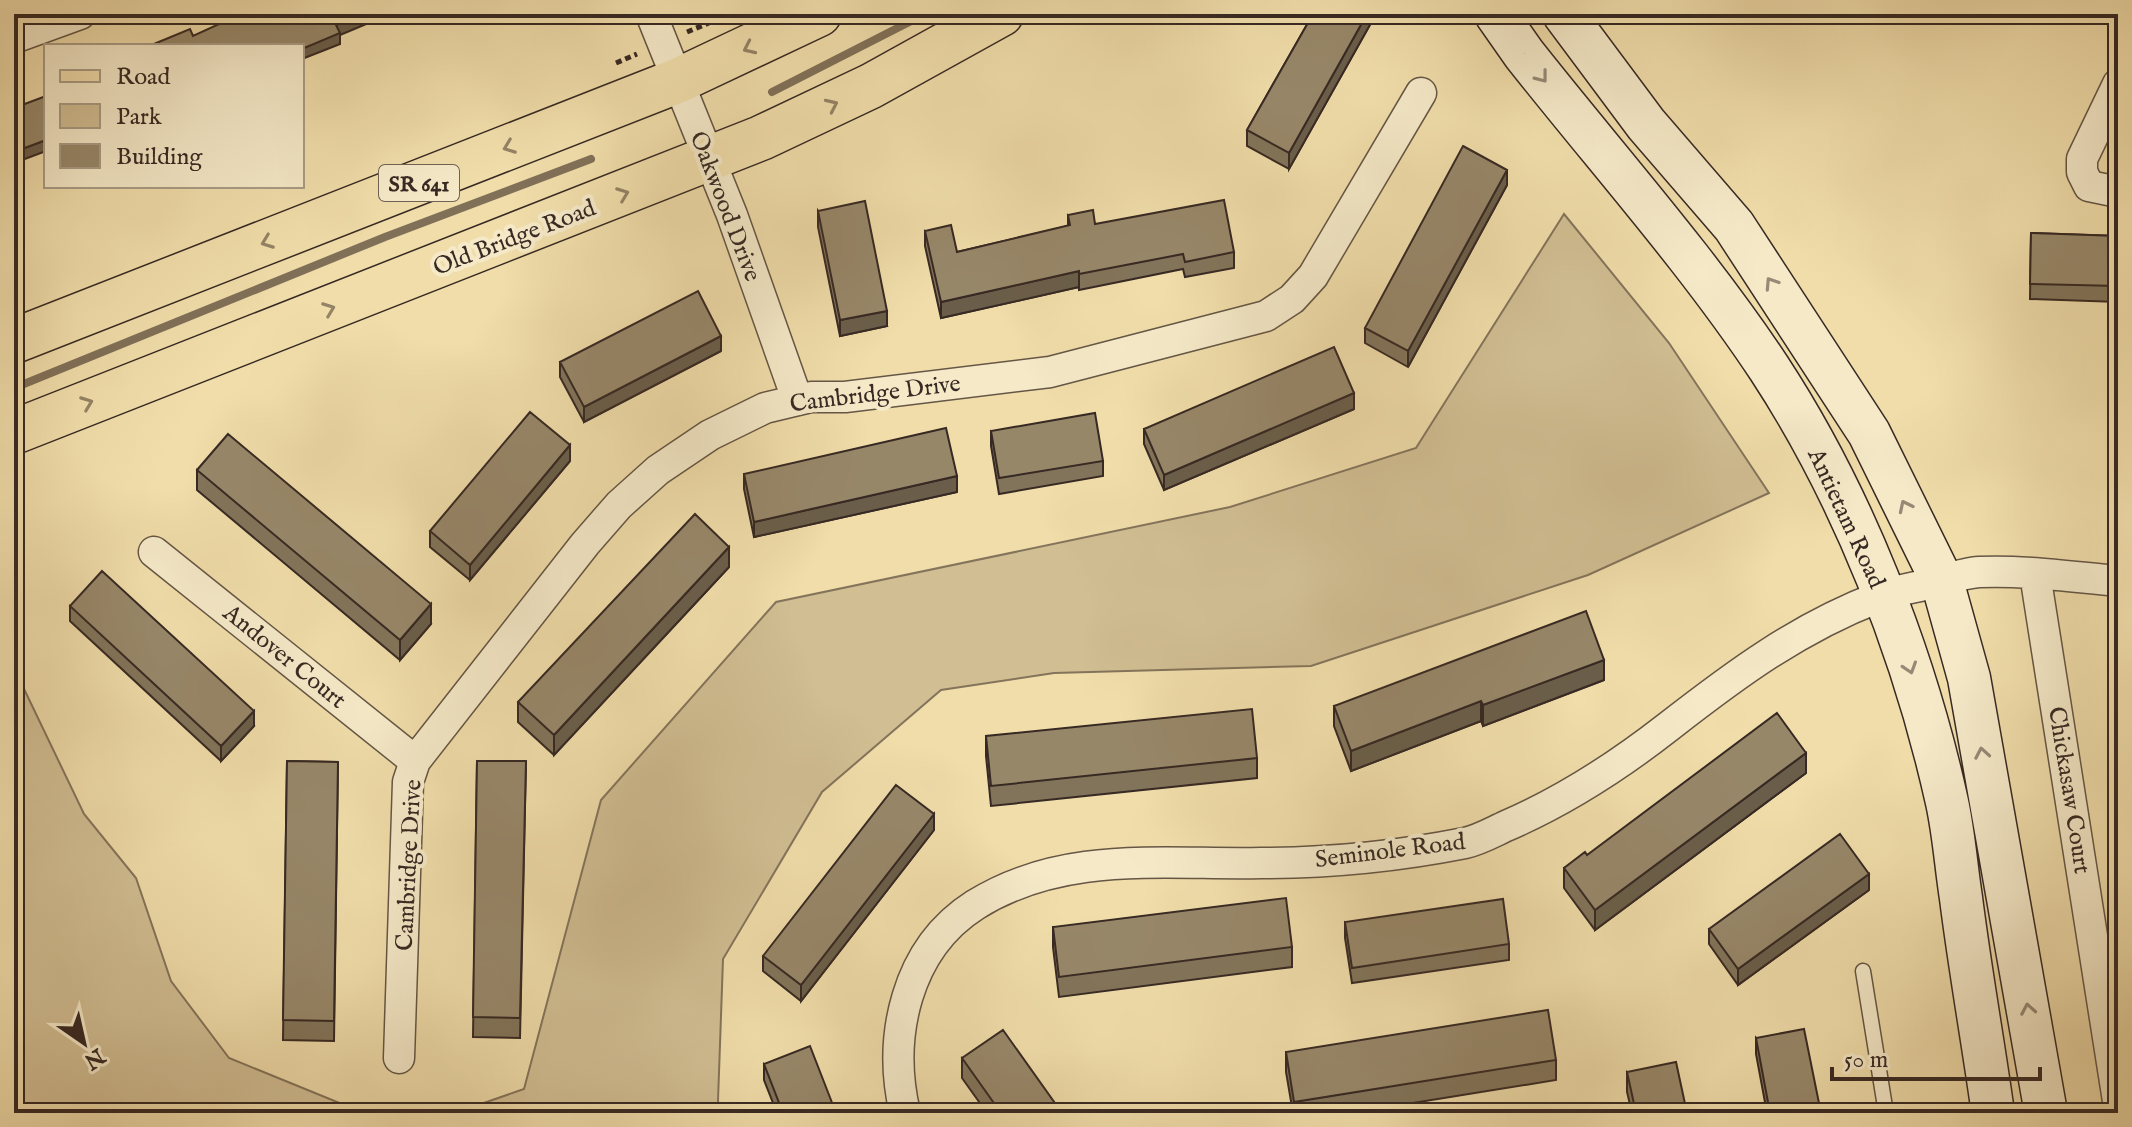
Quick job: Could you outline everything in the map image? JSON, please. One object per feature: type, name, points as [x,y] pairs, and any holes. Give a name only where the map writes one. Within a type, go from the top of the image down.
[{"type":"main road","name":"SR 641","points":[[14,341],[677,81],[819,14]]},
{"type":"main road","name":"Old Bridge Road","points":[[14,432],[710,160],[871,86],[1001,14]]},
{"type":"street","points":[[14,38],[80,14]]},
{"type":"street","name":"Oakwood Drive","points":[[651,14],[710,160],[797,399]]},
{"type":"street","name":"Antietam Road","points":[[1496,14],[1542,78],[1719,297],[1770,370],[1815,446],[1854,526],[1929,729],[1948,805],[1993,1113]]},
{"type":"street","points":[[1564,14],[1646,124],[1734,226],[1869,433],[1942,581],[1969,678],[2046,1113]]},
{"type":"street","points":[[2118,84],[2082,159],[2082,172],[2089,186],[2118,192]]},
{"type":"street","name":"Cambridge Drive","points":[[399,1058],[408,782],[415,761],[619,505],[658,470],[710,435],[765,408],[797,399],[845,397],[1050,372],[1266,316],[1292,299],[1313,276],[1421,93]]},
{"type":"street","name":"Andover Court","points":[[154,552],[415,761]]},
{"type":"street","name":"Seminole Road","points":[[905,1113],[898,1076],[897,1048],[902,1013],[911,986],[927,954],[949,925],[975,905],[1014,885],[1056,871],[1099,863],[1266,863],[1367,856],[1469,842],[1585,786],[1633,755],[1742,670],[1796,636],[1882,595],[1976,572],[2118,581]]},
{"type":"street","name":"Chickasaw Court","points":[[2035,574],[2118,1101]]},
{"type":"lane","points":[[1863,971],[1886,1113]]},
{"type":"green space","points":[[1564,214],[1669,343],[1769,493],[1588,575],[1311,666],[1054,673],[941,690],[822,792],[723,959],[718,1101],[721,1113],[455,1113],[524,1089],[601,800],[776,602],[1230,507],[1416,448]]},
{"type":"green space","points":[[14,668],[84,814],[136,878],[171,981],[229,1058],[364,1113],[14,1113]]},
{"type":"building","points":[[241,14],[364,14],[336,25],[340,33],[304,48],[304,44],[154,44],[190,29],[193,36]]},
{"type":"building","points":[[1313,14],[1367,14],[1289,153],[1247,130]]},
{"type":"building","points":[[44,97],[44,141],[14,152],[14,108]]},
{"type":"building","points":[[1463,146],[1507,170],[1408,351],[1365,328]]},
{"type":"building","points":[[1224,200],[1234,252],[1185,262],[1183,254],[1079,274],[1079,271],[941,302],[925,231],[951,225],[957,252],[1070,225],[1068,215],[1093,210],[1095,224]]},
{"type":"building","points":[[865,201],[887,311],[840,320],[818,211]]},
{"type":"building","points":[[2031,233],[2118,236],[2118,286],[2030,284]]},
{"type":"building","points":[[698,291],[721,336],[584,407],[560,362]]},
{"type":"building","points":[[1334,347],[1354,393],[1164,475],[1144,429]]},
{"type":"building","points":[[530,412],[570,445],[470,565],[430,531]]},
{"type":"building","points":[[1095,413],[1103,461],[999,478],[991,431]]},
{"type":"building","points":[[946,428],[957,476],[754,522],[744,474]]},
{"type":"building","points":[[228,434],[431,604],[400,640],[197,470]]},
{"type":"building","points":[[695,514],[729,547],[554,735],[518,702]]},
{"type":"building","points":[[102,571],[254,711],[221,746],[70,606]]},
{"type":"building","points":[[1586,611],[1604,660],[1483,705],[1481,701],[1351,751],[1334,706]]},
{"type":"building","points":[[1252,709],[1257,758],[991,786],[986,736]]},
{"type":"building","points":[[1777,713],[1806,753],[1595,910],[1564,868],[1585,852],[1587,855]]},
{"type":"building","points":[[287,761],[338,762],[334,1021],[283,1020]]},
{"type":"building","points":[[477,761],[526,761],[520,1018],[473,1017]]},
{"type":"building","points":[[896,785],[934,814],[801,985],[763,956]]},
{"type":"building","points":[[1840,834],[1869,874],[1738,969],[1709,929]]},
{"type":"building","points":[[1286,898],[1292,947],[1059,977],[1053,927]]},
{"type":"building","points":[[1503,899],[1509,944],[1352,968],[1345,922]]},
{"type":"building","points":[[1548,1010],[1556,1060],[1294,1102],[1286,1052]]},
{"type":"building","points":[[1804,1029],[1821,1113],[1770,1113],[1756,1038]]},
{"type":"building","points":[[1003,1030],[1062,1113],[1001,1113],[962,1058]]},
{"type":"building","points":[[810,1046],[836,1113],[783,1113],[764,1064]]},
{"type":"building","points":[[1676,1062],[1687,1113],[1636,1113],[1627,1072]]},
{"type":"waterway","points":[[772,92],[925,14]]},
{"type":"waterway","points":[[14,388],[385,237],[591,159]]}]
